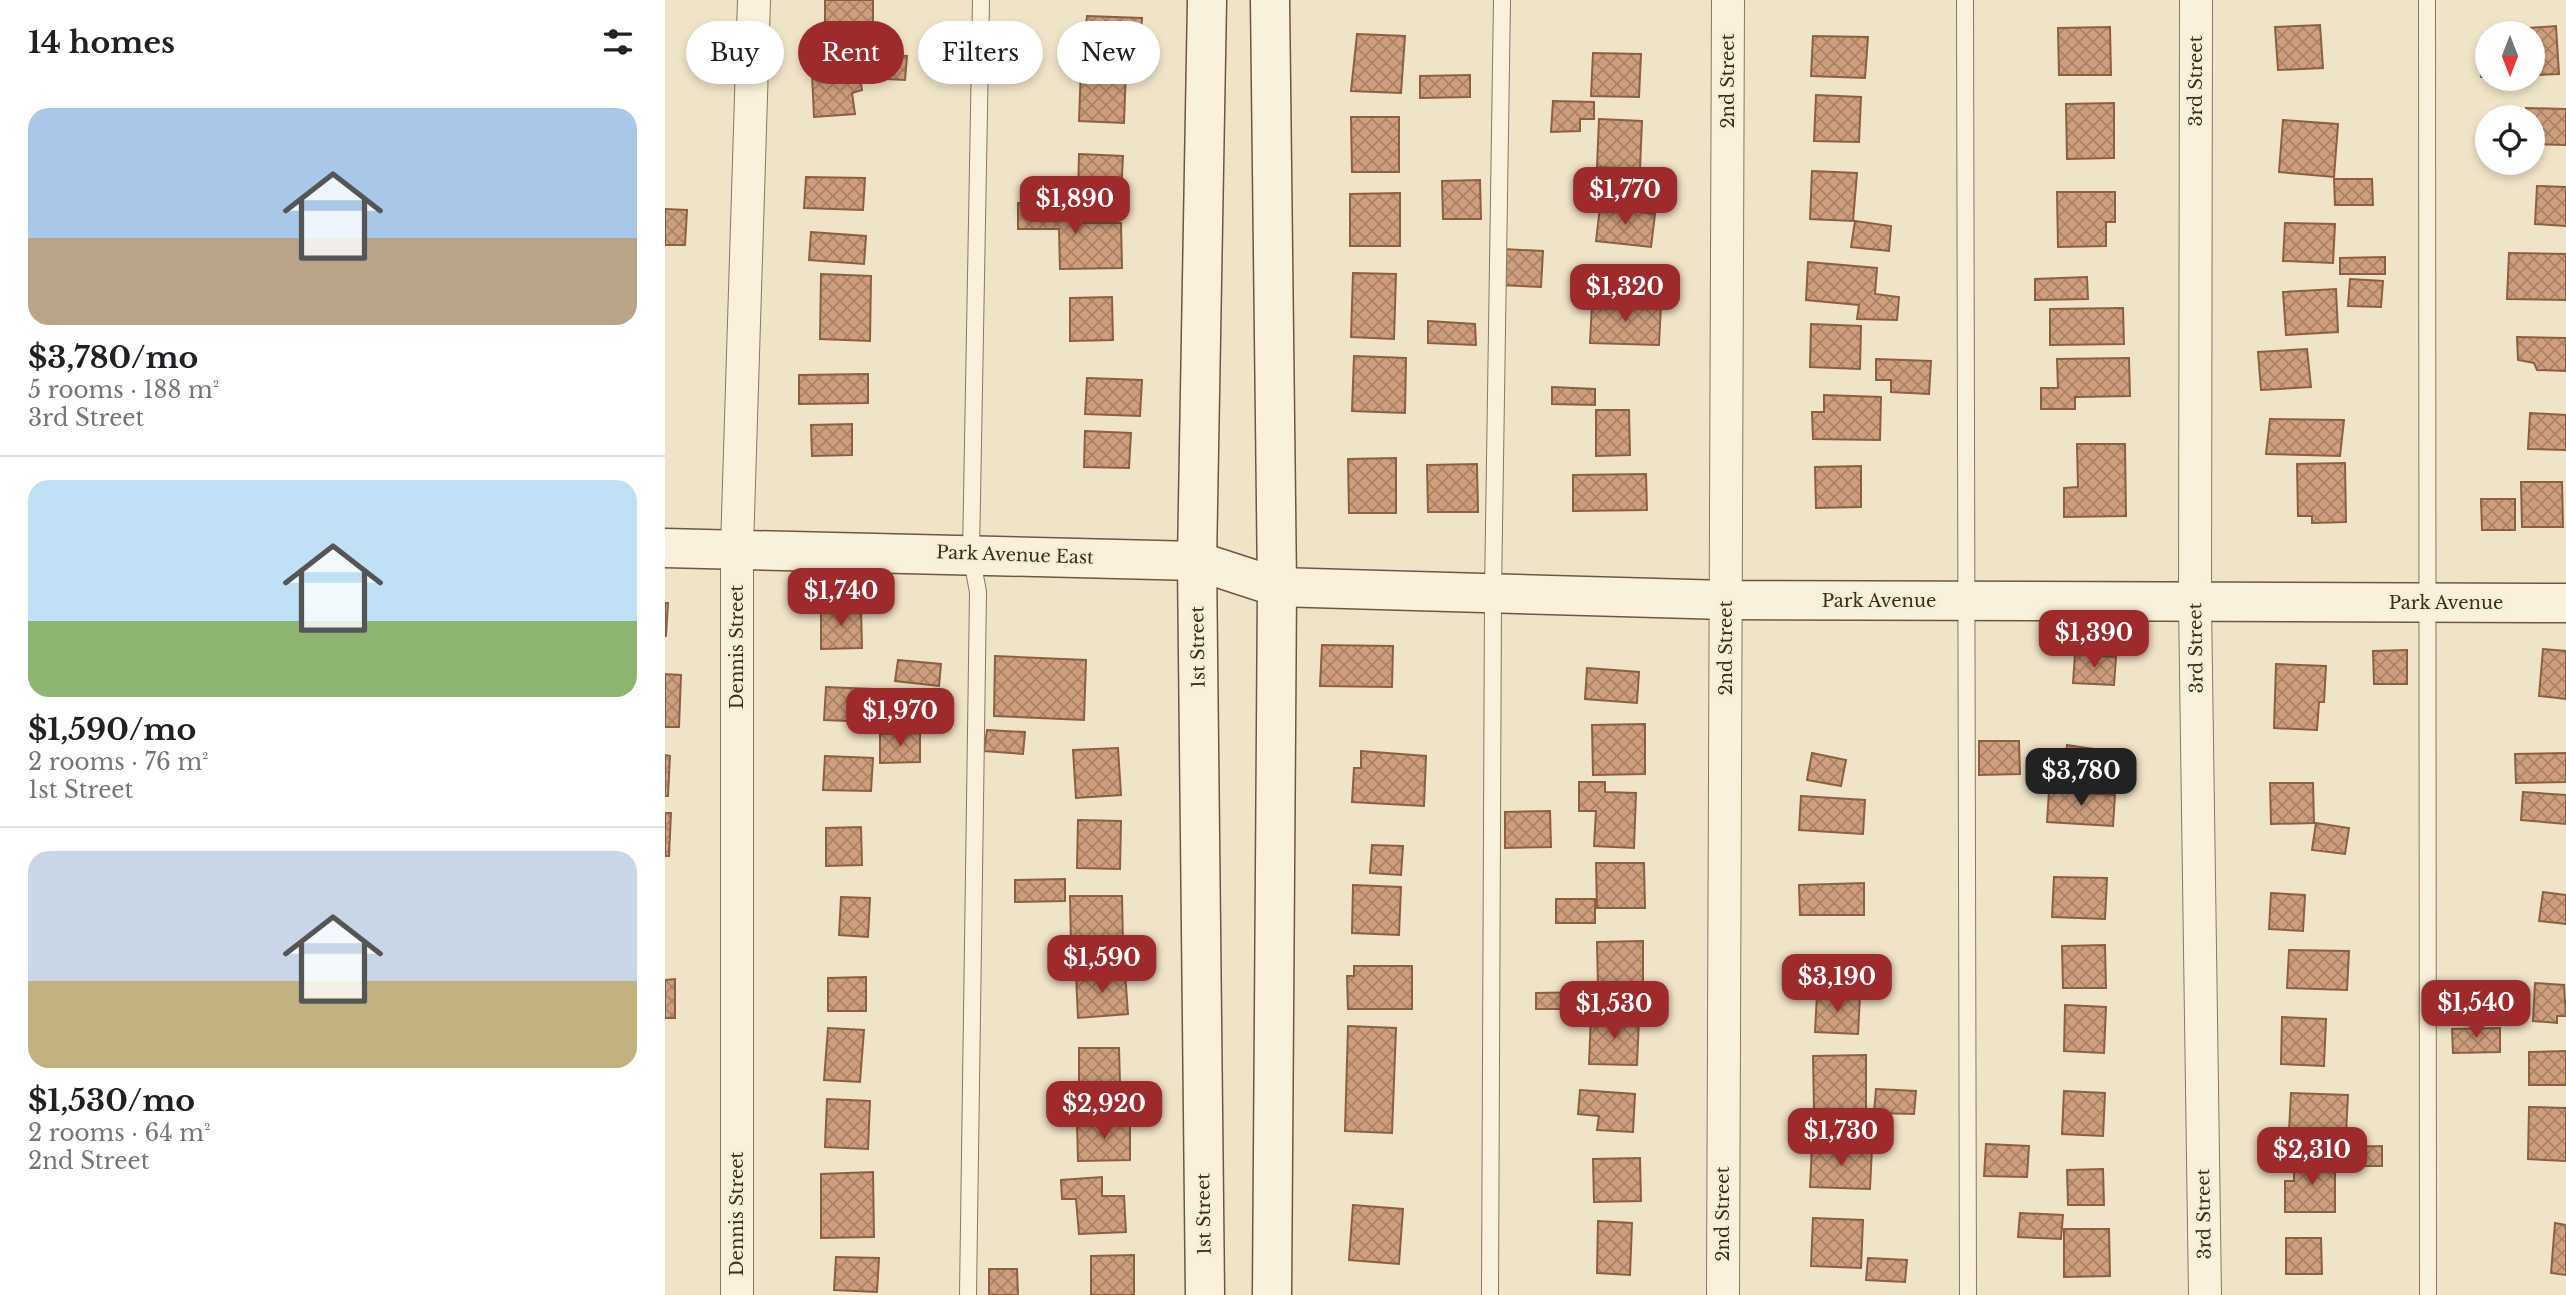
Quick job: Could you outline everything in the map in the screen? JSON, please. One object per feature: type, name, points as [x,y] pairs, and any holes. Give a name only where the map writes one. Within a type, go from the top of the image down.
[{"type":"main road","name":"1st Street","points":[[1205,1295],[1197,561],[1207,0]]},
{"type":"main road","points":[[1270,0],[1277,587],[1272,1295]]},
{"type":"main road","name":"Park Avenue East","points":[[665,548],[1197,561]]},
{"type":"main road","name":"Park Avenue","points":[[1197,561],[1277,587],[1726,600],[2566,603]]},
{"type":"street","name":"Dennis Street","points":[[737,1295],[737,548],[754,0]]},
{"type":"street","name":"2nd Street","points":[[1723,1295],[1728,0]]},
{"type":"street","name":"3rd Street","points":[[2196,0],[2195,603],[2205,1295]]},
{"type":"lane","points":[[968,1295],[978,592],[971,554],[981,0]]},
{"type":"lane","points":[[1490,1295],[1493,593],[1502,0]]},
{"type":"lane","points":[[1965,0],[1964,601],[1968,1295]]},
{"type":"lane","points":[[2427,0],[2425,603],[2428,1295]]},
{"type":"building","points":[[825,0],[873,0],[873,21],[825,21]]},
{"type":"building","points":[[1087,16],[1142,18],[1142,21],[1086,21]]},
{"type":"building","points":[[2320,25],[2323,68],[2278,70],[2275,27]]},
{"type":"building","points":[[2556,26],[2559,74],[2545,75],[2545,27]]},
{"type":"building","points":[[2110,27],[2111,75],[2059,75],[2058,28]]},
{"type":"building","points":[[1357,34],[1405,36],[1401,93],[1351,91]]},
{"type":"building","points":[[1813,36],[1868,37],[1865,78],[1811,76]]},
{"type":"building","points":[[1593,53],[1641,54],[1639,97],[1591,96]]},
{"type":"building","points":[[904,56],[907,56],[904,80]]},
{"type":"building","points":[[1470,75],[1470,97],[1420,98],[1420,76]]},
{"type":"building","points":[[812,84],[861,84],[862,90],[852,93],[855,114],[814,117]]},
{"type":"building","points":[[1080,84],[1125,84],[1124,123],[1079,121]]},
{"type":"building","points":[[1816,95],[1861,97],[1859,142],[1814,141]]},
{"type":"building","points":[[1553,101],[1594,102],[1594,119],[1580,119],[1580,131],[1551,132]]},
{"type":"building","points":[[2114,103],[2114,158],[2067,159],[2066,104]]},
{"type":"building","points":[[2545,108],[2566,109],[2566,145],[2545,144]]},
{"type":"building","points":[[1351,117],[1399,117],[1399,172],[1352,172]]},
{"type":"building","points":[[1599,119],[1642,121],[1640,169],[1597,167]]},
{"type":"building","points":[[2283,120],[2338,124],[2334,177],[2279,172]]},
{"type":"building","points":[[1079,154],[1123,156],[1121,197],[1078,195]]},
{"type":"building","points":[[1812,171],[1857,173],[1853,221],[1810,219]]},
{"type":"building","points":[[806,177],[865,178],[863,210],[804,208]]},
{"type":"building","points":[[2334,179],[2372,179],[2373,205],[2335,205]]},
{"type":"building","points":[[1480,180],[1481,219],[1443,219],[1442,181]]},
{"type":"building","points":[[2537,186],[2566,187],[2566,226],[2535,224]]},
{"type":"building","points":[[2057,192],[2115,192],[2115,222],[2106,222],[2106,246],[2058,247]]},
{"type":"building","points":[[1400,193],[1400,246],[1350,246],[1350,194]]},
{"type":"building","points":[[1073,202],[1073,223],[1121,223],[1122,268],[1060,269],[1059,229],[1018,229],[1018,203]]},
{"type":"building","points":[[1600,207],[1655,214],[1651,247],[1596,241]]},
{"type":"building","points":[[665,209],[687,210],[685,245],[665,245]]},
{"type":"building","points":[[1855,221],[1891,226],[1889,251],[1851,247]]},
{"type":"building","points":[[2285,223],[2335,224],[2333,263],[2283,261]]},
{"type":"building","points":[[811,232],[866,236],[864,264],[809,260]]},
{"type":"building","points":[[1503,249],[1543,251],[1541,287],[1501,285]]},
{"type":"building","points":[[2509,253],[2566,254],[2566,300],[2507,299]]},
{"type":"building","points":[[2385,257],[2385,274],[2340,274],[2340,258]]},
{"type":"building","points":[[1808,262],[1877,268],[1875,294],[1899,297],[1897,320],[1857,319],[1859,305],[1806,300]]},
{"type":"building","points":[[1353,273],[1396,274],[1394,339],[1351,337]]},
{"type":"building","points":[[821,274],[871,276],[870,341],[820,339]]},
{"type":"building","points":[[2087,277],[2088,299],[2035,300],[2035,279]]},
{"type":"building","points":[[2350,279],[2383,281],[2381,307],[2348,306]]},
{"type":"building","points":[[2336,289],[2338,332],[2286,335],[2283,292]]},
{"type":"building","points":[[1112,297],[1113,340],[1070,341],[1070,298]]},
{"type":"building","points":[[1592,303],[1661,305],[1659,345],[1590,343]]},
{"type":"building","points":[[2123,308],[2124,344],[2050,345],[2050,309]]},
{"type":"building","points":[[1428,321],[1475,324],[1476,345],[1428,343]]},
{"type":"building","points":[[1811,324],[1861,326],[1860,369],[1810,367]]},
{"type":"building","points":[[2517,337],[2566,338],[2566,371],[2537,370],[2534,363],[2518,360]]},
{"type":"building","points":[[2307,349],[2311,387],[2261,390],[2258,352]]},
{"type":"building","points":[[1354,356],[1406,358],[1405,413],[1352,411]]},
{"type":"building","points":[[2129,358],[2130,396],[2075,397],[2075,409],[2041,409],[2041,388],[2058,388],[2057,359]]},
{"type":"building","points":[[1876,359],[1931,361],[1929,394],[1891,392],[1891,380],[1876,380]]},
{"type":"building","points":[[868,374],[868,403],[799,404],[799,375]]},
{"type":"building","points":[[1087,378],[1142,380],[1140,416],[1085,414]]},
{"type":"building","points":[[1552,387],[1595,389],[1595,405],[1552,404]]},
{"type":"building","points":[[1824,395],[1881,397],[1880,440],[1813,439],[1812,412],[1824,412]]},
{"type":"building","points":[[1596,410],[1629,410],[1630,455],[1596,456]]},
{"type":"building","points":[[2530,413],[2566,415],[2566,450],[2528,449]]},
{"type":"building","points":[[2270,419],[2344,420],[2340,456],[2266,454]]},
{"type":"building","points":[[852,424],[852,455],[812,456],[811,425]]},
{"type":"building","points":[[1085,431],[1131,433],[1129,468],[1084,467]]},
{"type":"building","points":[[2077,444],[2125,444],[2126,516],[2064,517],[2064,488],[2078,487]]},
{"type":"building","points":[[1396,458],[1396,513],[1349,513],[1348,459]]},
{"type":"building","points":[[2345,463],[2346,522],[2312,523],[2312,516],[2298,516],[2297,464]]},
{"type":"building","points":[[1477,464],[1478,512],[1428,512],[1427,465]]},
{"type":"building","points":[[1861,466],[1861,507],[1816,508],[1815,467]]},
{"type":"building","points":[[1646,474],[1647,510],[1573,511],[1573,475]]},
{"type":"building","points":[[2521,482],[2562,482],[2563,527],[2522,527]]},
{"type":"building","points":[[2481,499],[2515,499],[2515,530],[2482,530]]},
{"type":"building","points":[[665,603],[668,603],[666,636],[665,636]]},
{"type":"building","points":[[821,608],[861,608],[862,648],[821,649]]},
{"type":"building","points":[[1322,645],[1393,646],[1392,687],[1320,686]]},
{"type":"building","points":[[2543,649],[2566,651],[2566,699],[2539,696]]},
{"type":"building","points":[[2407,650],[2407,684],[2374,684],[2373,651]]},
{"type":"building","points":[[2075,654],[2116,657],[2114,685],[2073,683]]},
{"type":"building","points":[[995,656],[1086,660],[1084,720],[994,716]]},
{"type":"building","points":[[898,660],[941,664],[939,686],[895,681]]},
{"type":"building","points":[[2276,664],[2326,666],[2324,702],[2319,702],[2317,730],[2274,728]]},
{"type":"building","points":[[1587,668],[1639,672],[1637,703],[1585,699]]},
{"type":"building","points":[[665,674],[681,675],[679,727],[665,727]]},
{"type":"building","points":[[826,687],[872,689],[870,722],[824,720]]},
{"type":"building","points":[[1645,724],[1645,774],[1593,775],[1592,725]]},
{"type":"building","points":[[987,730],[1025,732],[1023,754],[984,751]]},
{"type":"building","points":[[920,733],[920,762],[880,763],[880,734]]},
{"type":"building","points":[[1979,741],[2019,741],[2020,774],[1979,775]]},
{"type":"building","points":[[2067,745],[2115,752],[2113,776],[2065,769]]},
{"type":"building","points":[[1118,748],[1121,795],[1076,798],[1073,750]]},
{"type":"building","points":[[1361,751],[1426,756],[1424,806],[1352,802],[1354,768],[1361,768]]},
{"type":"building","points":[[1812,753],[1846,760],[1841,786],[1807,780]]},
{"type":"building","points":[[2566,753],[2566,782],[2516,783],[2515,754]]},
{"type":"building","points":[[665,755],[670,756],[668,796],[665,796]]},
{"type":"building","points":[[825,756],[873,758],[871,791],[823,790]]},
{"type":"building","points":[[1579,782],[1605,782],[1605,792],[1636,793],[1634,848],[1594,846],[1596,811],[1579,811]]},
{"type":"building","points":[[2270,783],[2313,783],[2314,823],[2271,824]]},
{"type":"building","points":[[2049,791],[2115,795],[2113,826],[2047,822]]},
{"type":"building","points":[[2523,792],[2566,795],[2566,824],[2521,820]]},
{"type":"building","points":[[1801,796],[1865,800],[1863,834],[1799,830]]},
{"type":"building","points":[[1550,811],[1551,847],[1505,848],[1505,812]]},
{"type":"building","points":[[665,813],[671,813],[669,856],[665,856]]},
{"type":"building","points":[[1078,820],[1121,821],[1120,869],[1077,868]]},
{"type":"building","points":[[2316,823],[2349,828],[2345,854],[2312,850]]},
{"type":"building","points":[[861,827],[862,865],[826,866],[826,828]]},
{"type":"building","points":[[1372,845],[1403,846],[1401,875],[1370,873]]},
{"type":"building","points":[[1596,863],[1644,863],[1645,908],[1597,908]]},
{"type":"building","points":[[2054,877],[2107,878],[2105,919],[2052,917]]},
{"type":"building","points":[[1065,879],[1065,901],[1015,902],[1015,880]]},
{"type":"building","points":[[1864,883],[1864,915],[1800,915],[1799,885]]},
{"type":"building","points":[[1353,885],[1401,887],[1399,935],[1352,933]]},
{"type":"building","points":[[2543,892],[2566,895],[2566,924],[2539,921]]},
{"type":"building","points":[[2271,893],[2305,895],[2303,931],[2269,929]]},
{"type":"building","points":[[1070,896],[1122,896],[1123,943],[1071,944]]},
{"type":"building","points":[[841,897],[870,898],[868,937],[839,935]]},
{"type":"building","points":[[1556,899],[1595,899],[1595,923],[1556,923]]},
{"type":"building","points":[[1643,941],[1643,987],[1598,987],[1597,942]]},
{"type":"building","points":[[2105,945],[2106,988],[2063,988],[2062,946]]},
{"type":"building","points":[[2289,950],[2349,951],[2347,990],[2287,988]]},
{"type":"building","points":[[1354,966],[1412,966],[1412,1009],[1348,1009],[1347,976],[1354,976]]},
{"type":"building","points":[[1125,972],[1128,1014],[1078,1018],[1076,975]]},
{"type":"building","points":[[866,977],[866,1011],[828,1011],[828,978]]},
{"type":"building","points":[[675,979],[675,1018],[665,1018],[665,980]]},
{"type":"building","points":[[2535,983],[2564,985],[2566,1016],[2557,1016],[2557,1023],[2533,1021]]},
{"type":"building","points":[[1588,992],[1589,1009],[1536,1009],[1536,993]]},
{"type":"building","points":[[1817,994],[1860,996],[1858,1034],[1815,1032]]},
{"type":"building","points":[[2065,1005],[2106,1007],[2104,1053],[2064,1051]]},
{"type":"building","points":[[1591,1016],[1639,1018],[1637,1065],[1589,1064]]},
{"type":"building","points":[[2282,1017],[2326,1019],[2324,1066],[2281,1064]]},
{"type":"building","points":[[1348,1026],[1396,1028],[1392,1133],[1345,1131]]},
{"type":"building","points":[[828,1028],[864,1030],[860,1082],[824,1080]]},
{"type":"building","points":[[2500,1028],[2500,1052],[2453,1053],[2452,1029]]},
{"type":"building","points":[[1079,1048],[1119,1048],[1120,1084],[1079,1084]]},
{"type":"building","points":[[2566,1051],[2566,1085],[2529,1085],[2529,1052]]},
{"type":"building","points":[[1866,1055],[1866,1110],[1814,1111],[1813,1056]]},
{"type":"building","points":[[1876,1089],[1916,1091],[1914,1114],[1874,1113]]},
{"type":"building","points":[[1580,1090],[1635,1094],[1633,1132],[1597,1130],[1599,1116],[1578,1114]]},
{"type":"building","points":[[2064,1091],[2105,1093],[2103,1136],[2062,1134]]},
{"type":"building","points":[[2291,1093],[2348,1095],[2346,1133],[2289,1131]]},
{"type":"building","points":[[827,1099],[870,1101],[868,1149],[825,1147]]},
{"type":"building","points":[[2529,1107],[2566,1108],[2566,1161],[2528,1159]]},
{"type":"building","points":[[1130,1122],[1130,1160],[1078,1161],[1077,1123]]},
{"type":"building","points":[[1986,1144],[2029,1146],[2027,1177],[1984,1176]]},
{"type":"building","points":[[1812,1146],[1872,1148],[1870,1189],[1810,1187]]},
{"type":"building","points":[[2382,1146],[2382,1166],[2342,1166],[2341,1147]]},
{"type":"building","points":[[1640,1158],[1641,1201],[1594,1202],[1593,1159]]},
{"type":"building","points":[[2335,1159],[2335,1212],[2285,1212],[2285,1181],[2294,1181],[2294,1160]]},
{"type":"building","points":[[2103,1169],[2104,1205],[2068,1205],[2067,1170]]},
{"type":"building","points":[[873,1172],[874,1237],[821,1238],[821,1174]]},
{"type":"building","points":[[1102,1177],[1102,1196],[1124,1196],[1126,1232],[1079,1234],[1076,1199],[1062,1199],[1061,1180]]},
{"type":"building","points":[[1353,1205],[1403,1209],[1399,1264],[1349,1260]]},
{"type":"building","points":[[2020,1213],[2063,1215],[2061,1239],[2018,1237]]},
{"type":"building","points":[[1813,1218],[1863,1220],[1861,1268],[1811,1266]]},
{"type":"building","points":[[1598,1221],[1632,1223],[1630,1275],[1597,1273]]},
{"type":"building","points":[[2555,1223],[2566,1225],[2566,1275],[2551,1273]]},
{"type":"building","points":[[2064,1229],[2109,1229],[2110,1276],[2064,1277]]},
{"type":"building","points":[[2286,1238],[2321,1238],[2322,1274],[2286,1274]]},
{"type":"building","points":[[1134,1255],[1134,1295],[1091,1295],[1091,1256]]},
{"type":"building","points":[[836,1257],[879,1258],[877,1292],[834,1290]]},
{"type":"building","points":[[1868,1258],[1907,1260],[1905,1282],[1866,1280]]},
{"type":"building","points":[[989,1269],[1017,1269],[1018,1295],[989,1295]]}]
